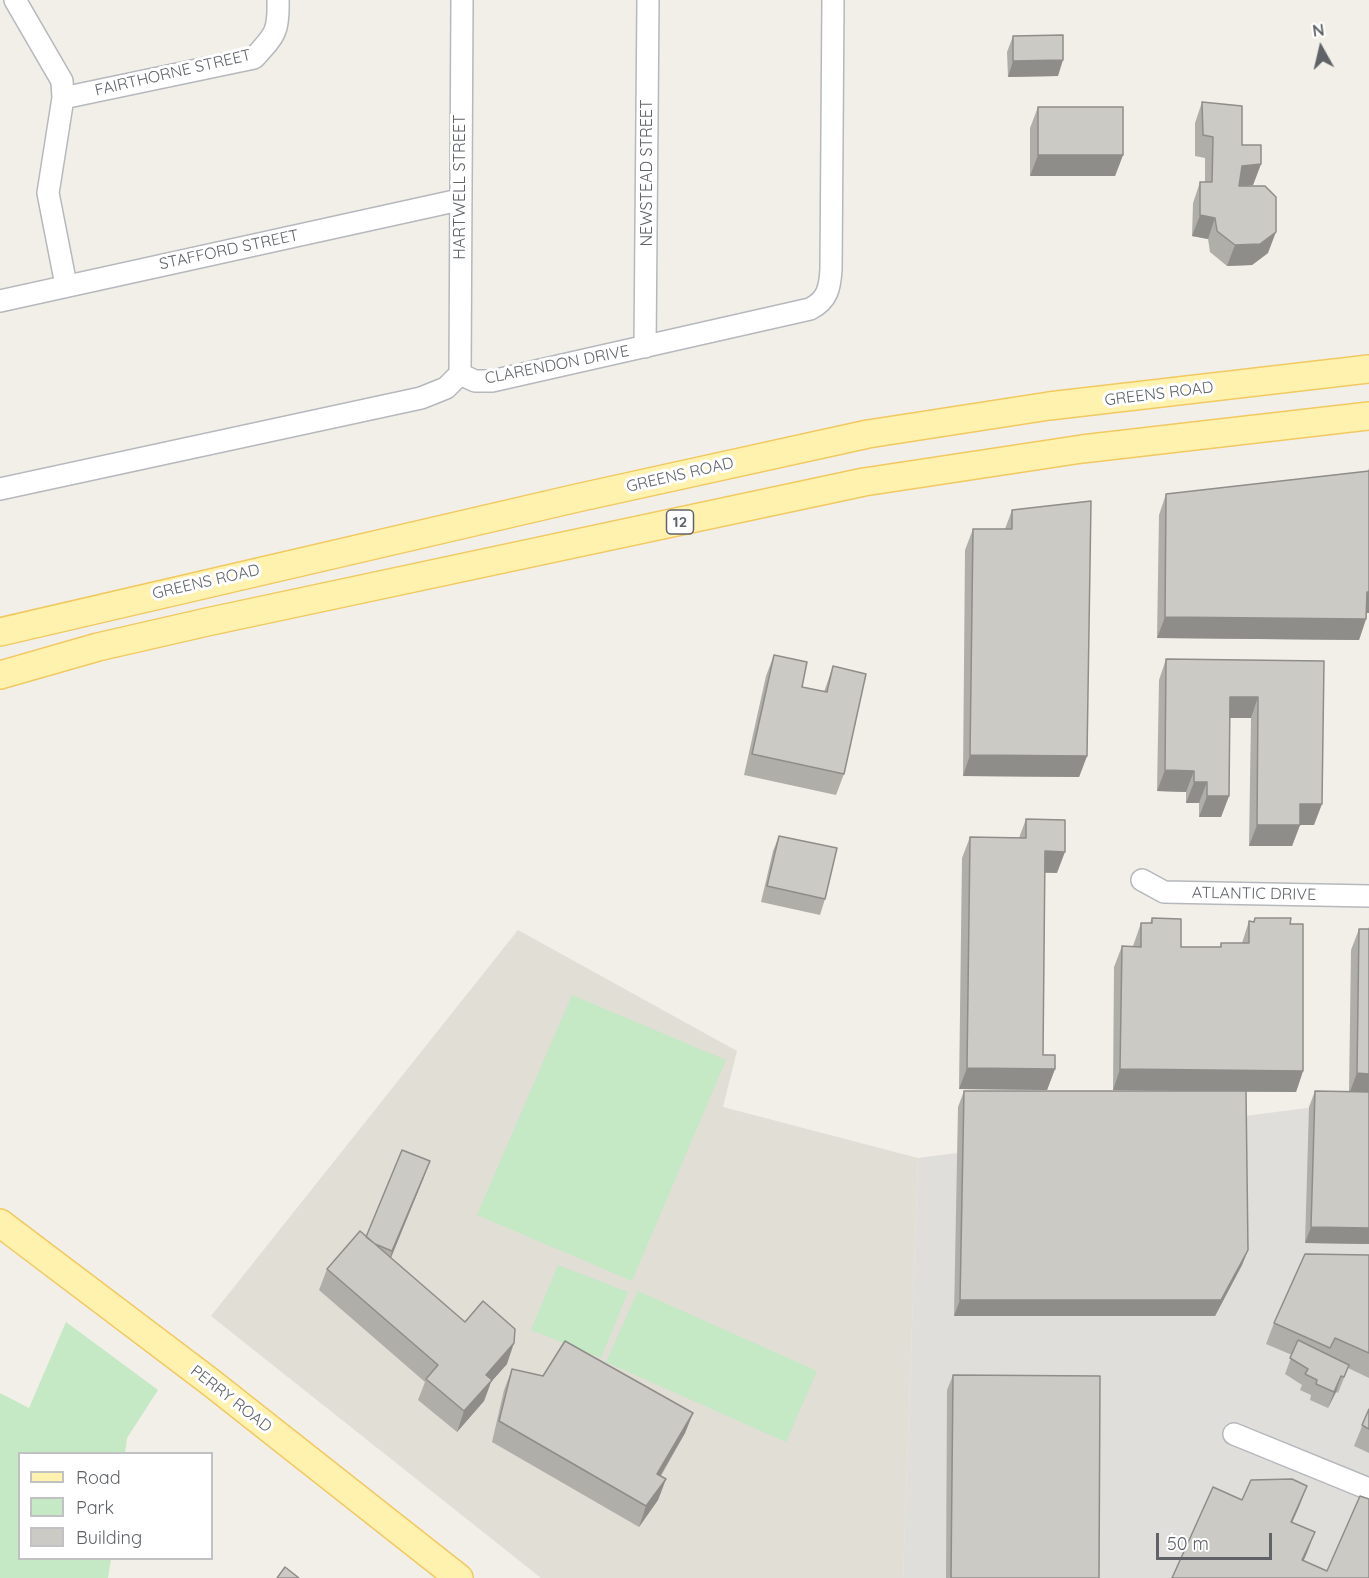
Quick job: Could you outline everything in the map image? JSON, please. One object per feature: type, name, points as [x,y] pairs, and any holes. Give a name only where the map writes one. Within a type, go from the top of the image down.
[{"type":"main road","name":"GREENS ROAD","points":[[0,633],[46,619],[687,473],[931,423],[1049,406],[1369,369]]},
{"type":"main road","name":"12","points":[[7,673],[98,647],[196,625],[864,482],[980,463],[1369,416]]},
{"type":"main road","points":[[687,473],[682,495],[698,518]]},
{"type":"main road","points":[[0,633],[7,673]]},
{"type":"main road","name":"PERRY ROAD","points":[[0,1223],[209,1381],[459,1578]]},
{"type":"street","points":[[15,0],[62,81],[63,98],[48,193],[66,285]]},
{"type":"street","name":"FAIRTHORNE STREET","points":[[63,98],[254,58],[270,41],[279,25],[278,0]]},
{"type":"street","name":"HARTWELL STREET","points":[[460,374],[459,200],[462,0]]},
{"type":"street","name":"NEWSTEAD STREET","points":[[645,347],[648,0]]},
{"type":"street","name":"CLARENDON DRIVE","points":[[0,489],[421,398],[446,388],[460,374],[475,381],[492,381],[810,309],[821,303],[826,295],[831,269],[833,0]]},
{"type":"street","name":"STAFFORD STREET","points":[[0,301],[459,200]]},
{"type":"street","name":"ATLANTIC DRIVE","points":[[1142,880],[1164,892],[1369,896]]},
{"type":"street","points":[[1234,1434],[1369,1489]]},
{"type":"shaded area","points":[[518,930],[737,1051],[723,1107],[918,1158],[903,1578],[541,1578],[211,1316]]},
{"type":"shaded area","points":[[1369,1100],[1369,1578],[903,1578],[918,1158]]},
{"type":"green space","points":[[572,995],[726,1060],[632,1281],[477,1215]]},
{"type":"green space","points":[[558,1265],[628,1292],[601,1358],[531,1330]]},
{"type":"green space","points":[[638,1291],[817,1371],[786,1442],[606,1362]]},
{"type":"green space","points":[[66,1322],[158,1390],[127,1438],[125,1452],[18,1452],[18,1560],[111,1560],[108,1578],[0,1578],[0,1393],[29,1408]]},
{"type":"building","points":[[1063,35],[1063,60],[1013,61],[1013,36]]},
{"type":"building","points":[[1202,102],[1242,106],[1242,145],[1261,145],[1261,164],[1242,166],[1239,186],[1265,186],[1276,197],[1276,232],[1260,244],[1235,245],[1217,231],[1215,218],[1200,215],[1200,182],[1212,182],[1213,137],[1203,135]]},
{"type":"building","points":[[1038,107],[1123,107],[1123,155],[1038,155]]},
{"type":"building","points":[[1369,471],[1369,592],[1367,592],[1366,619],[1165,617],[1166,494]]},
{"type":"building","points":[[1091,501],[1087,756],[970,755],[973,529],[1012,529],[1012,510]]},
{"type":"building","points":[[774,655],[807,662],[802,687],[827,692],[833,666],[866,674],[844,774],[752,754]]},
{"type":"building","points":[[1166,659],[1324,661],[1322,804],[1300,804],[1300,825],[1257,825],[1258,697],[1230,697],[1229,796],[1207,796],[1207,782],[1194,782],[1194,771],[1165,770]]},
{"type":"building","points":[[1026,819],[1065,820],[1065,852],[1045,851],[1043,1055],[1055,1055],[1055,1069],[967,1068],[970,837],[1026,838]]},
{"type":"building","points":[[779,836],[837,848],[825,899],[767,886]]},
{"type":"building","points":[[1152,918],[1181,919],[1181,947],[1221,947],[1221,943],[1249,943],[1249,921],[1254,922],[1255,918],[1291,918],[1290,924],[1303,924],[1303,1071],[1120,1069],[1122,946],[1141,947],[1141,923],[1152,923]]},
{"type":"building","points":[[1359,929],[1369,929],[1369,1074],[1357,1073]]},
{"type":"building","points":[[964,1091],[1246,1091],[1248,1250],[1221,1300],[960,1300]]},
{"type":"building","points":[[1315,1091],[1369,1092],[1369,1228],[1311,1227]]},
{"type":"building","points":[[402,1150],[430,1161],[392,1251],[375,1244],[366,1237]]},
{"type":"building","points":[[360,1231],[465,1322],[483,1301],[515,1329],[514,1343],[486,1375],[492,1380],[464,1411],[426,1379],[438,1365],[327,1269]]},
{"type":"building","points":[[1305,1254],[1369,1255],[1369,1353],[1335,1338],[1330,1348],[1274,1323]]},
{"type":"building","points":[[1298,1340],[1349,1365],[1334,1392],[1316,1384],[1317,1380],[1305,1374],[1308,1369],[1290,1358]]},
{"type":"building","points":[[565,1341],[693,1413],[657,1474],[666,1479],[646,1506],[499,1421],[512,1369],[543,1376]]},
{"type":"building","points":[[953,1375],[1100,1376],[1099,1578],[951,1578]]},
{"type":"building","points":[[1369,1409],[1369,1429],[1362,1425]]},
{"type":"building","points":[[1292,1479],[1307,1486],[1291,1522],[1315,1532],[1302,1560],[1327,1571],[1360,1496],[1369,1499],[1369,1578],[1172,1578],[1213,1487],[1242,1500],[1251,1480]]},
{"type":"building","points":[[285,1567],[299,1578],[277,1578]]}]
